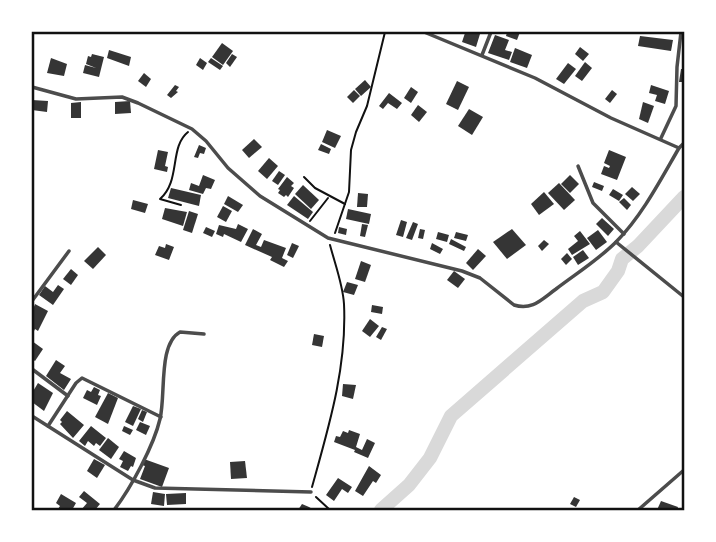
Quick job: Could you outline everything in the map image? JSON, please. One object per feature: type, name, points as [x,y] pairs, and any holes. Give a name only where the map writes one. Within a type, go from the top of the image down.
[{"type":"street","points":[[424,32],[541,80],[611,118],[679,148]]},
{"type":"street","points":[[482,55],[491,32]]},
{"type":"street","points":[[660,138],[676,106],[681,32]]},
{"type":"street","points":[[32,87],[76,99],[122,97],[138,103],[192,130],[206,141],[228,168],[260,196],[331,238],[462,271],[480,278],[514,305],[526,308],[540,302],[591,264],[624,234],[684,143]]},
{"type":"street","points":[[578,166],[593,203],[624,234]]},
{"type":"street","points":[[616,242],[684,297]]},
{"type":"street","points":[[32,301],[69,251]]},
{"type":"street","points":[[114,510],[133,480],[160,417],[169,343],[180,332],[204,334]]},
{"type":"street","points":[[32,369],[68,396]]},
{"type":"street","points":[[48,426],[78,380],[84,378],[160,417]]},
{"type":"street","points":[[32,416],[133,480],[160,489],[311,492]]},
{"type":"street","points":[[638,510],[684,470]]},
{"type":"path","points":[[330,510],[311,492],[337,397],[343,351],[344,302],[331,238],[346,204],[351,150],[367,106],[386,32]]},
{"type":"path","points":[[181,205],[160,199],[167,193],[180,141],[192,130]]},
{"type":"path","points":[[304,177],[308,183],[329,197],[346,204]]},
{"type":"path","points":[[307,224],[329,197]]},
{"type":"building","points":[[468,32],[480,34],[476,47],[462,42]]},
{"type":"building","points":[[507,32],[520,32],[517,40],[506,36]]},
{"type":"building","points":[[495,35],[509,40],[505,50],[512,52],[509,60],[488,53]]},
{"type":"building","points":[[640,36],[673,40],[671,51],[638,46]]},
{"type":"building","points":[[222,43],[233,51],[223,65],[212,57]]},
{"type":"building","points":[[580,47],[589,54],[583,61],[575,54]]},
{"type":"building","points":[[515,48],[532,55],[527,68],[510,62]]},
{"type":"building","points":[[109,50],[131,57],[129,66],[107,58]]},
{"type":"building","points":[[92,54],[104,57],[99,77],[83,73],[85,65],[96,68],[86,64],[88,56],[91,57]]},
{"type":"building","points":[[232,54],[237,57],[230,67],[226,63]]},
{"type":"building","points":[[51,58],[67,64],[64,76],[47,73]]},
{"type":"building","points":[[200,58],[207,63],[203,70],[196,65]]},
{"type":"building","points":[[211,58],[223,66],[220,70],[208,62]]},
{"type":"building","points":[[585,62],[592,68],[582,81],[575,76]]},
{"type":"building","points":[[568,63],[576,69],[564,84],[556,79]]},
{"type":"building","points":[[681,69],[684,69],[684,82],[679,82]]},
{"type":"building","points":[[144,73],[151,79],[146,87],[138,81]]},
{"type":"building","points":[[365,80],[371,87],[361,96],[355,89]]},
{"type":"building","points":[[457,81],[469,87],[458,110],[446,104]]},
{"type":"building","points":[[175,85],[179,87],[176,91],[178,92],[171,98],[167,95]]},
{"type":"building","points":[[651,85],[669,91],[665,104],[655,101],[657,95],[649,93]]},
{"type":"building","points":[[411,87],[418,92],[411,103],[404,98]]},
{"type":"building","points":[[354,90],[360,96],[353,103],[347,97]]},
{"type":"building","points":[[612,90],[617,94],[610,103],[605,99]]},
{"type":"building","points":[[389,93],[402,103],[397,109],[388,103],[383,109],[379,106]]},
{"type":"building","points":[[32,100],[48,101],[47,112],[32,110]]},
{"type":"building","points":[[130,101],[131,113],[115,114],[115,102]]},
{"type":"building","points":[[81,102],[81,118],[71,118],[71,103]]},
{"type":"building","points":[[643,102],[654,106],[648,123],[639,119]]},
{"type":"building","points":[[418,105],[427,112],[419,122],[411,115]]},
{"type":"building","points":[[469,109],[483,117],[472,135],[458,126]]},
{"type":"building","points":[[327,130],[341,136],[335,148],[322,142]]},
{"type":"building","points":[[254,139],[262,147],[249,158],[242,150]]},
{"type":"building","points":[[321,144],[331,149],[329,154],[318,150]]},
{"type":"building","points":[[199,145],[206,148],[204,154],[200,153],[198,158],[194,157]]},
{"type":"building","points":[[158,150],[168,152],[165,166],[168,167],[167,172],[154,169]]},
{"type":"building","points":[[609,150],[626,157],[617,180],[601,174],[604,166],[610,166],[604,163]]},
{"type":"building","points":[[269,158],[278,166],[267,179],[258,171]]},
{"type":"building","points":[[279,171],[285,175],[278,185],[272,181]]},
{"type":"building","points":[[203,175],[215,180],[211,189],[206,188],[203,194],[189,190],[191,183],[199,186]]},
{"type":"building","points":[[570,175],[579,184],[570,193],[561,184]]},
{"type":"building","points":[[287,177],[294,183],[291,186],[294,188],[288,197],[284,197],[278,193],[278,189]]},
{"type":"building","points":[[594,182],[604,186],[602,191],[592,187]]},
{"type":"building","points":[[559,183],[575,200],[564,210],[548,193]]},
{"type":"building","points":[[303,185],[319,200],[311,209],[295,194]]},
{"type":"building","points":[[632,187],[640,194],[633,201],[625,194]]},
{"type":"building","points":[[171,188],[201,195],[199,206],[168,198]]},
{"type":"building","points":[[613,189],[623,195],[619,201],[609,195]]},
{"type":"building","points":[[544,192],[554,204],[539,215],[531,204]]},
{"type":"building","points":[[358,193],[368,194],[367,207],[357,207]]},
{"type":"building","points":[[228,196],[243,205],[238,212],[224,204]]},
{"type":"building","points":[[294,196],[313,212],[308,219],[287,205]]},
{"type":"building","points":[[624,198],[631,205],[627,210],[619,202]]},
{"type":"building","points":[[133,200],[148,204],[145,213],[131,209]]},
{"type":"building","points":[[223,206],[232,211],[226,222],[217,217]]},
{"type":"building","points":[[165,208],[187,212],[183,226],[162,219]]},
{"type":"building","points":[[348,209],[371,214],[369,224],[346,219]]},
{"type":"building","points":[[189,211],[198,214],[192,233],[183,230]]},
{"type":"building","points":[[602,218],[614,229],[608,236],[596,224]]},
{"type":"building","points":[[401,220],[407,222],[403,237],[396,235]]},
{"type":"building","points":[[413,222],[418,224],[412,240],[406,238]]},
{"type":"building","points":[[238,224],[248,229],[241,242],[224,234],[223,237],[216,234],[219,225],[236,229]]},
{"type":"building","points":[[362,224],[368,225],[365,237],[360,236]]},
{"type":"building","points":[[206,227],[215,231],[212,237],[203,233]]},
{"type":"building","points":[[339,227],[347,229],[346,235],[338,233]]},
{"type":"building","points":[[253,229],[262,234],[256,245],[261,247],[264,240],[286,248],[282,258],[288,261],[284,267],[270,260],[272,257],[245,245]]},
{"type":"building","points":[[420,229],[425,230],[423,239],[418,238]]},
{"type":"building","points":[[512,229],[526,245],[507,259],[493,242]]},
{"type":"building","points":[[598,230],[607,242],[596,250],[587,238]]},
{"type":"building","points":[[580,231],[590,244],[572,255],[568,249],[578,241],[574,236]]},
{"type":"building","points":[[438,232],[449,235],[447,242],[436,239]]},
{"type":"building","points":[[456,232],[468,235],[466,241],[454,238]]},
{"type":"building","points":[[451,239],[466,247],[464,251],[449,244]]},
{"type":"building","points":[[544,240],[549,244],[542,251],[538,246]]},
{"type":"building","points":[[292,243],[299,246],[293,258],[287,255]]},
{"type":"building","points":[[432,243],[443,249],[440,254],[430,249]]},
{"type":"building","points":[[166,244],[174,247],[169,260],[155,255],[159,246],[165,248]]},
{"type":"building","points":[[98,247],[106,255],[93,269],[84,261]]},
{"type":"building","points":[[478,249],[486,256],[473,270],[466,263]]},
{"type":"building","points":[[583,250],[589,258],[578,265],[573,257]]},
{"type":"building","points":[[567,253],[572,259],[566,265],[561,259]]},
{"type":"building","points":[[361,261],[371,265],[365,282],[355,279]]},
{"type":"building","points":[[71,269],[78,275],[71,285],[63,279]]},
{"type":"building","points":[[454,271],[465,279],[458,288],[447,280]]},
{"type":"building","points":[[347,282],[358,285],[354,295],[343,292]]},
{"type":"building","points":[[58,285],[64,289],[53,305],[39,295],[45,286],[53,292]]},
{"type":"building","points":[[35,304],[48,311],[38,331],[35,329],[32,335],[32,312]]},
{"type":"building","points":[[372,305],[383,307],[382,314],[371,312]]},
{"type":"building","points":[[370,319],[379,326],[370,337],[362,331]]},
{"type":"building","points":[[382,327],[387,329],[381,340],[376,337]]},
{"type":"building","points":[[314,334],[324,336],[322,347],[312,345]]},
{"type":"building","points":[[32,341],[43,349],[35,361],[32,359]]},
{"type":"building","points":[[56,360],[65,366],[60,373],[71,379],[64,390],[46,376]]},
{"type":"building","points":[[38,383],[53,393],[44,411],[32,402],[32,393]]},
{"type":"building","points":[[343,384],[356,385],[353,399],[342,396]]},
{"type":"building","points":[[94,387],[100,390],[98,395],[101,396],[97,405],[83,398],[87,390],[91,392]]},
{"type":"building","points":[[108,393],[118,398],[108,424],[95,417]]},
{"type":"building","points":[[133,406],[141,409],[133,426],[125,422]]},
{"type":"building","points":[[142,410],[147,412],[143,422],[138,419]]},
{"type":"building","points":[[67,411],[84,425],[73,438],[60,424]]},
{"type":"building","points":[[140,422],[150,426],[146,435],[136,430]]},
{"type":"building","points":[[91,426],[106,438],[100,446],[96,443],[94,446],[88,441],[85,446],[79,441]]},
{"type":"building","points":[[124,426],[133,430],[130,435],[122,431]]},
{"type":"building","points":[[349,430],[360,434],[356,447],[362,450],[367,439],[375,443],[368,458],[334,442],[336,436],[340,437],[343,431],[348,433]]},
{"type":"building","points":[[108,438],[119,447],[111,459],[99,450]]},
{"type":"building","points":[[124,451],[136,458],[133,467],[128,471],[120,467],[123,461],[119,459]]},
{"type":"building","points":[[94,459],[105,465],[97,478],[87,471]]},
{"type":"building","points":[[144,459],[169,468],[162,487],[140,479],[145,466],[142,465]]},
{"type":"building","points":[[245,461],[247,478],[231,479],[230,462]]},
{"type":"building","points":[[369,466],[381,475],[376,483],[373,481],[363,496],[355,491]]},
{"type":"building","points":[[338,478],[352,487],[348,493],[342,489],[334,501],[326,495]]},
{"type":"building","points":[[84,491],[100,504],[95,510],[81,510],[87,503],[79,497]]},
{"type":"building","points":[[153,492],[165,494],[164,506],[151,504]]},
{"type":"building","points":[[186,493],[186,504],[167,505],[166,494]]},
{"type":"building","points":[[61,494],[76,503],[72,510],[58,509],[60,506],[56,503]]},
{"type":"building","points":[[574,497],[580,500],[576,507],[570,504]]},
{"type":"building","points":[[661,501],[678,507],[677,510],[657,510]]},
{"type":"building","points":[[302,504],[309,507],[314,510],[298,510]]},
{"type":"waterway","points":[[381,510],[409,485],[430,458],[451,416],[583,301],[603,292],[618,271],[622,259],[638,246],[684,197]]}]
